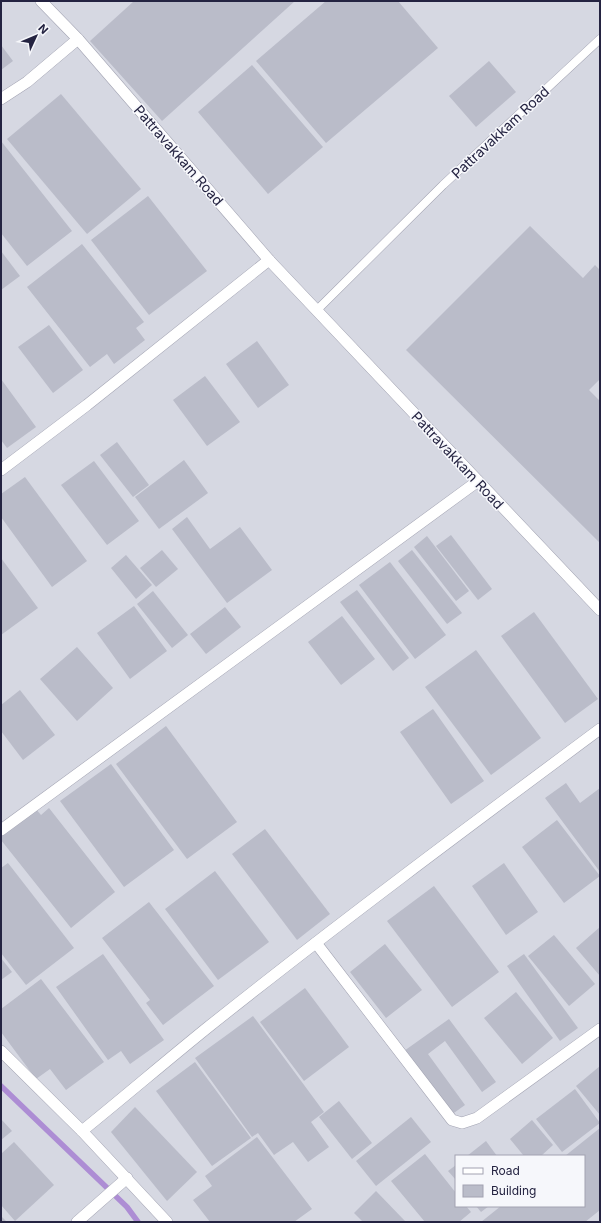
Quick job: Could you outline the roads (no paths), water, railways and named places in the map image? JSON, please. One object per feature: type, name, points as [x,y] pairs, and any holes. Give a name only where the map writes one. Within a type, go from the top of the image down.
[{"type":"street","name":"Pattravakkam Road","points":[[41,1],[78,39],[269,260],[600,610]]},
{"type":"street","points":[[1,100],[27,82],[78,39]]},
{"type":"street","points":[[1,470],[87,405],[269,260]]},
{"type":"street","points":[[1,830],[478,481]]},
{"type":"street","points":[[82,1131],[206,1029],[316,943],[424,860],[600,729]]},
{"type":"street","points":[[316,943],[452,1120],[462,1123],[477,1118],[600,1029]]},
{"type":"street","points":[[1,1051],[82,1131],[167,1222]]},
{"type":"street","points":[[77,1222],[127,1178]]},
{"type":"lane","name":"Pattravakkam Road","points":[[316,310],[443,185],[600,39]]},
{"type":"waterway","points":[[1,1086],[127,1207],[138,1222]]}]
